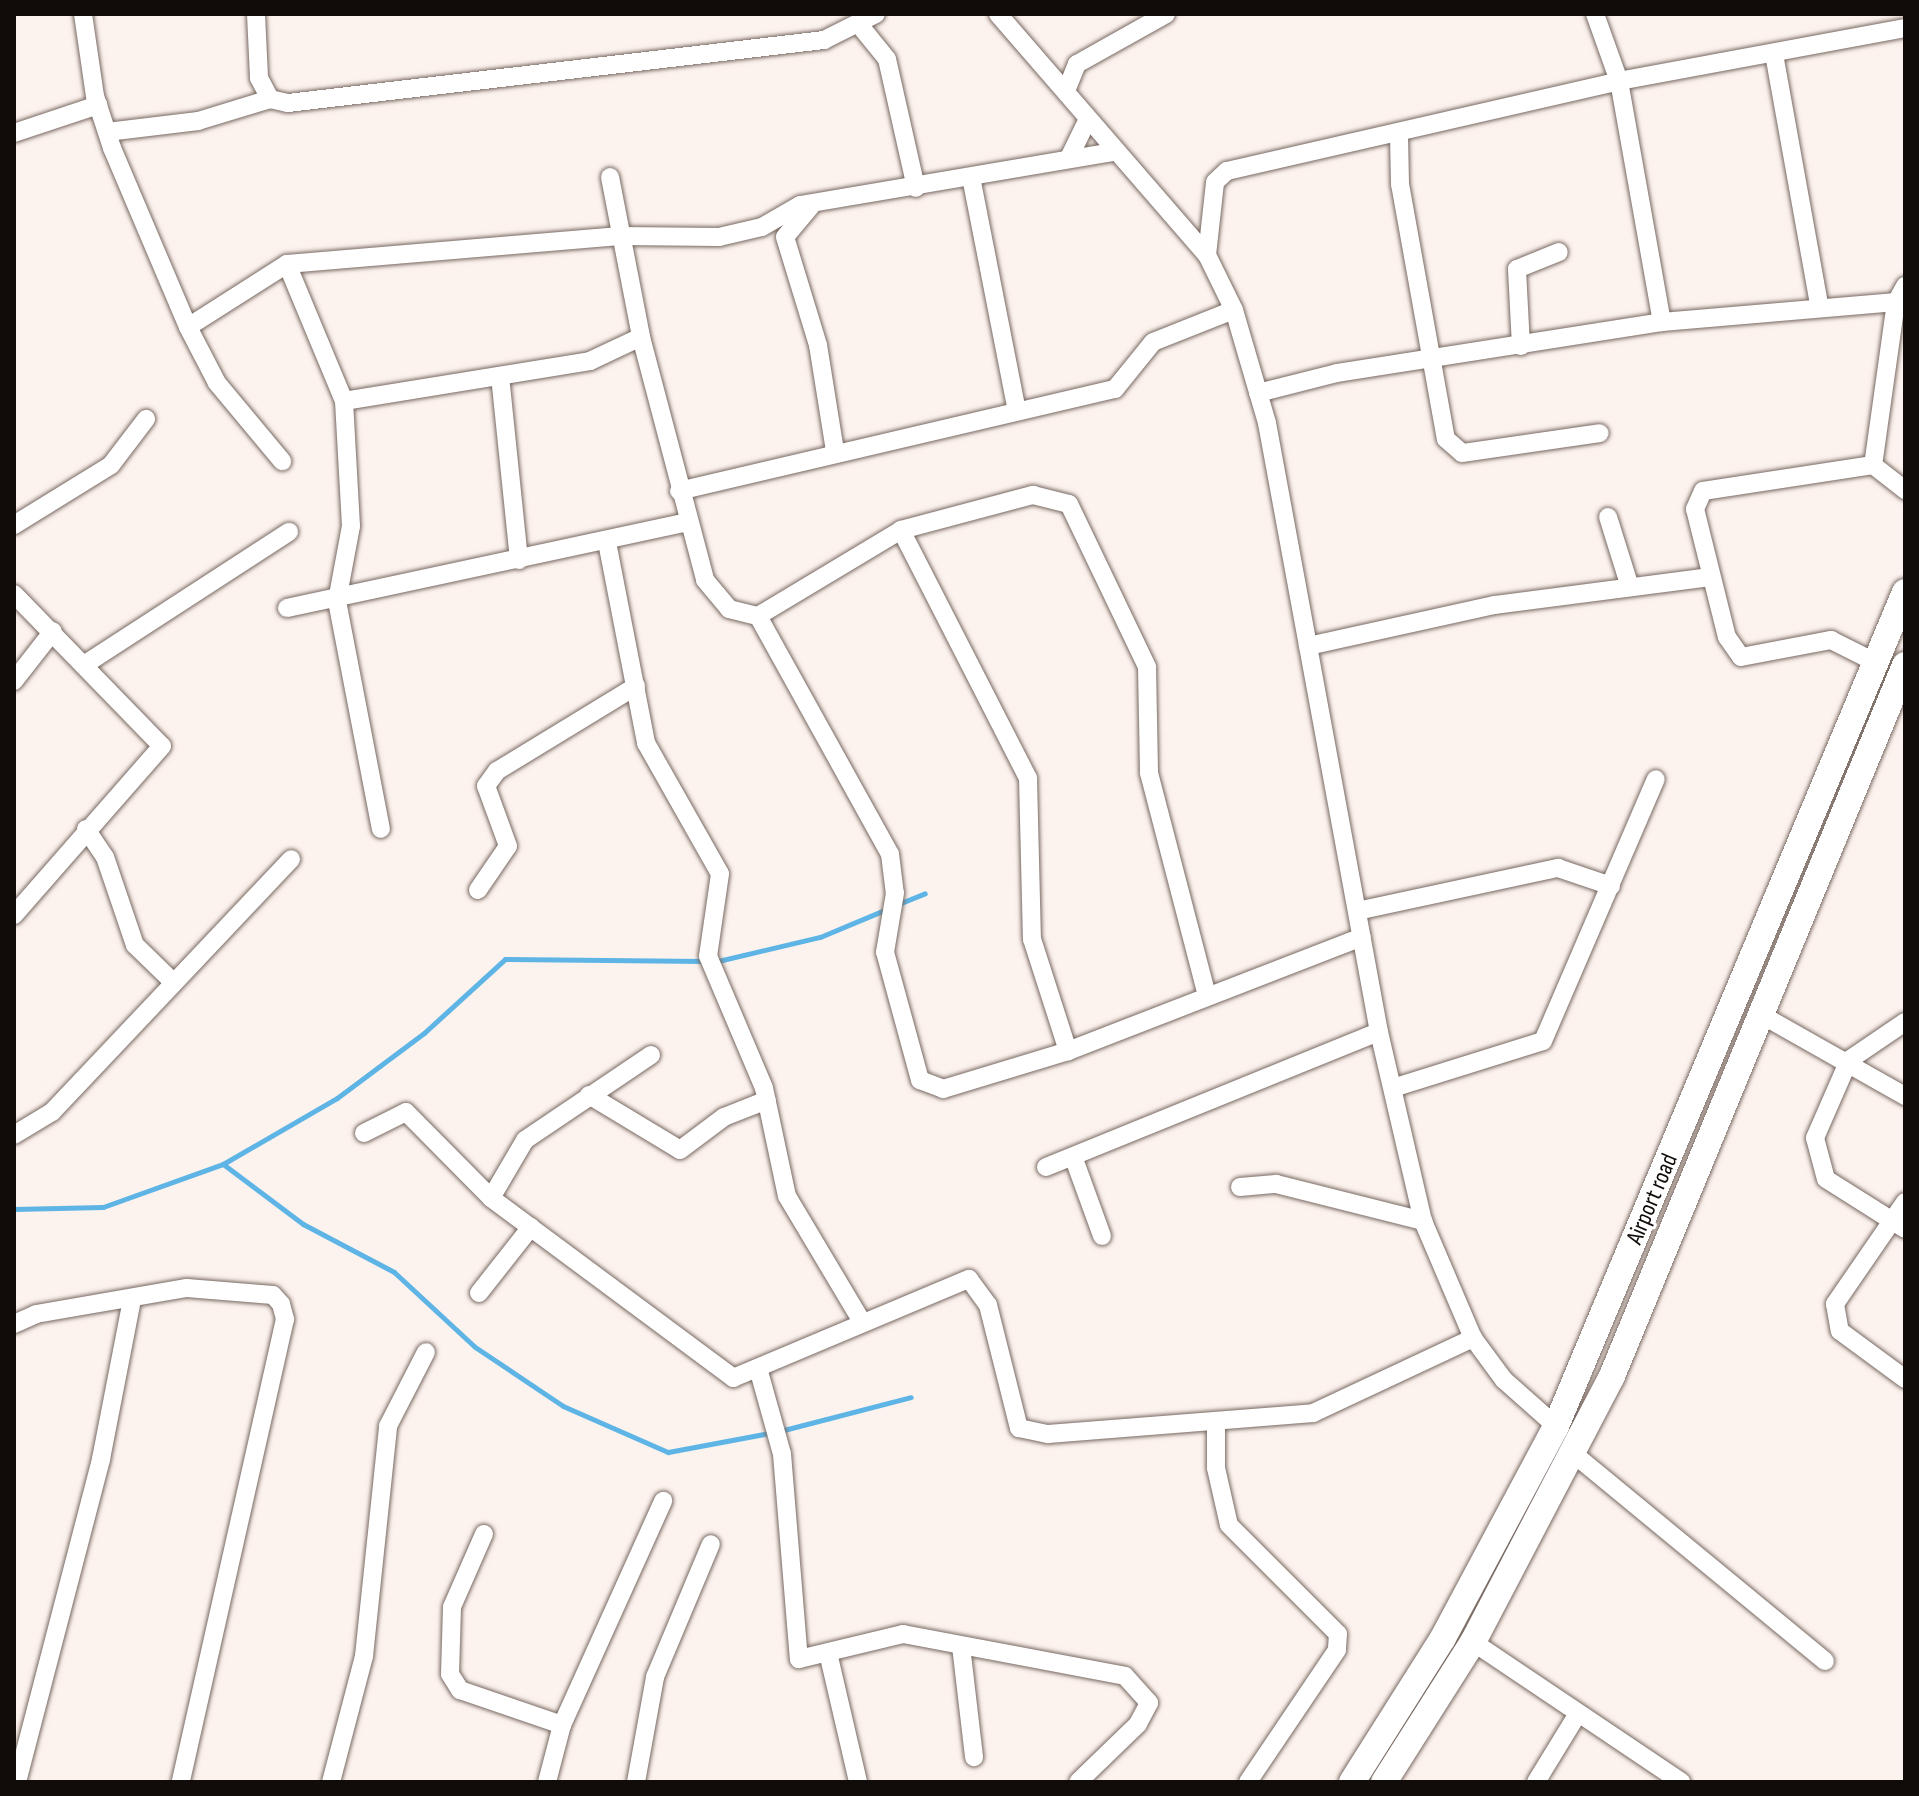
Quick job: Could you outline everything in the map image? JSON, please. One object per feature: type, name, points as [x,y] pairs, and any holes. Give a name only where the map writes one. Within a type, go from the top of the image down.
[{"type":"main road","name":"Airport road","points":[[1352,1782],[1443,1638],[1556,1426],[1905,592]]},
{"type":"main road","name":"Airport road","points":[[1384,1782],[1473,1642],[1575,1455],[1905,665]]},
{"type":"main road","points":[[1669,1158],[1693,1169]]},
{"type":"street","points":[[83,14],[98,105],[107,132],[188,327],[217,383],[282,461]]},
{"type":"street","points":[[256,14],[259,78],[270,99]]},
{"type":"street","points":[[107,132],[198,121],[270,99],[288,103],[824,40],[861,27],[876,14]]},
{"type":"street","points":[[998,14],[1066,91],[1087,121],[1207,255],[1234,310],[1258,393],[1379,1032],[1423,1221],[1473,1338],[1504,1380],[1556,1426]]},
{"type":"street","points":[[1066,91],[1077,64],[1149,20],[1166,14]]},
{"type":"street","points":[[1595,14],[1619,81],[1662,322]]},
{"type":"street","points":[[861,27],[887,59],[916,188]]},
{"type":"street","points":[[1207,255],[1220,175],[1399,136],[1619,81],[1905,28]]},
{"type":"street","points":[[1774,54],[1819,305]]},
{"type":"street","points":[[14,133],[98,105]]},
{"type":"street","points":[[1069,158],[1087,121]]},
{"type":"street","points":[[1399,136],[1400,184],[1432,356],[1454,449],[1600,433]]},
{"type":"street","points":[[188,327],[287,264],[620,236],[719,237],[813,203],[972,182],[1069,158],[1114,152]]},
{"type":"street","points":[[610,177],[641,337],[679,491],[714,593],[729,609],[758,616],[901,530],[1033,495],[1069,504],[1147,667],[1149,773],[1206,992]]},
{"type":"street","points":[[972,182],[1017,411]]},
{"type":"street","points":[[813,203],[785,237],[818,345],[835,451]]},
{"type":"street","points":[[1521,346],[1517,269],[1559,252]]},
{"type":"street","points":[[287,264],[344,401],[351,526],[337,601],[381,829]]},
{"type":"street","points":[[1258,393],[1432,356],[1521,346],[1662,322],[1900,294],[1873,465]]},
{"type":"street","points":[[679,491],[835,451],[1115,389],[1153,342],[1234,310]]},
{"type":"street","points":[[344,401],[590,361],[641,337]]},
{"type":"street","points":[[500,376],[519,560]]},
{"type":"street","points":[[14,525],[111,465],[146,419]]},
{"type":"street","points":[[1875,662],[1831,640],[1741,657],[1727,637],[1695,509],[1703,491],[1873,465],[1905,490]]},
{"type":"street","points":[[1608,517],[1630,587]]},
{"type":"street","points":[[287,608],[337,601],[688,522]]},
{"type":"street","points":[[901,530],[1028,778],[1032,939],[1068,1051]]},
{"type":"street","points":[[87,663],[289,532]]},
{"type":"street","points":[[607,542],[646,743],[720,874],[708,956],[767,1100],[787,1196],[862,1322]]},
{"type":"street","points":[[1308,646],[1495,605],[1711,577]]},
{"type":"street","points":[[14,594],[87,663],[162,746],[86,829],[14,915]]},
{"type":"street","points":[[758,616],[890,854],[895,893],[885,952],[920,1080],[943,1089],[1068,1051],[1206,992],[1362,937]]},
{"type":"street","points":[[14,681],[53,631]]},
{"type":"street","points":[[478,890],[508,846],[486,786],[497,771],[636,686]]},
{"type":"street","points":[[1393,1088],[1543,1041],[1656,779]]},
{"type":"street","points":[[86,829],[105,857],[135,945],[171,980]]},
{"type":"street","points":[[14,1135],[52,1112],[171,980],[291,859]]},
{"type":"street","points":[[1357,911],[1558,868],[1611,886]]},
{"type":"street","points":[[1760,1014],[1849,1060],[1905,1096]]},
{"type":"street","points":[[1899,1225],[1826,1179],[1816,1157],[1815,1138],[1849,1060],[1905,1022]]},
{"type":"street","points":[[1046,1167],[1074,1159],[1379,1032]]},
{"type":"street","points":[[491,1198],[525,1140],[651,1055]]},
{"type":"street","points":[[589,1095],[680,1150],[724,1117],[767,1100]]},
{"type":"street","points":[[364,1133],[406,1112],[491,1198],[653,1315],[711,1369],[733,1378],[969,1279],[988,1305],[1019,1428],[1071,1436],[1313,1413],[1473,1338]]},
{"type":"street","points":[[1074,1159],[1102,1236]]},
{"type":"street","points":[[1240,1187],[1276,1184],[1423,1221]]},
{"type":"street","points":[[1905,1202],[1899,1225],[1835,1304],[1835,1318],[1840,1331],[1905,1379]]},
{"type":"street","points":[[479,1293],[531,1227]]},
{"type":"street","points":[[14,1324],[36,1314],[132,1300],[187,1288],[273,1295],[285,1319],[181,1782]]},
{"type":"street","points":[[17,1782],[101,1459],[132,1300]]},
{"type":"street","points":[[331,1782],[364,1656],[388,1426],[426,1352]]},
{"type":"street","points":[[758,1368],[782,1454],[799,1659],[829,1657],[903,1634],[1125,1676],[1145,1692],[1149,1703],[1138,1724],[1078,1782]]},
{"type":"street","points":[[1216,1424],[1216,1468],[1229,1525],[1338,1634],[1337,1650],[1248,1782]]},
{"type":"street","points":[[1575,1455],[1825,1661]]},
{"type":"street","points":[[547,1782],[562,1725],[663,1501]]},
{"type":"street","points":[[484,1534],[452,1607],[453,1684],[562,1725]]},
{"type":"street","points":[[636,1782],[655,1677],[711,1544]]},
{"type":"street","points":[[1473,1642],[1577,1715],[1681,1782]]},
{"type":"street","points":[[961,1646],[974,1757]]},
{"type":"street","points":[[829,1657],[858,1782]]},
{"type":"street","points":[[1536,1782],[1577,1715]]},
{"type":"waterway","points":[[896,905],[925,893]]},
{"type":"waterway","points":[[714,962],[820,937],[887,909]]},
{"type":"waterway","points":[[14,1209],[103,1207],[223,1164],[337,1098],[424,1033],[505,959],[704,961]]},
{"type":"waterway","points":[[223,1164],[303,1224],[394,1272],[475,1347],[563,1406],[668,1452],[770,1433]]},
{"type":"waterway","points":[[780,1431],[911,1397]]}]
